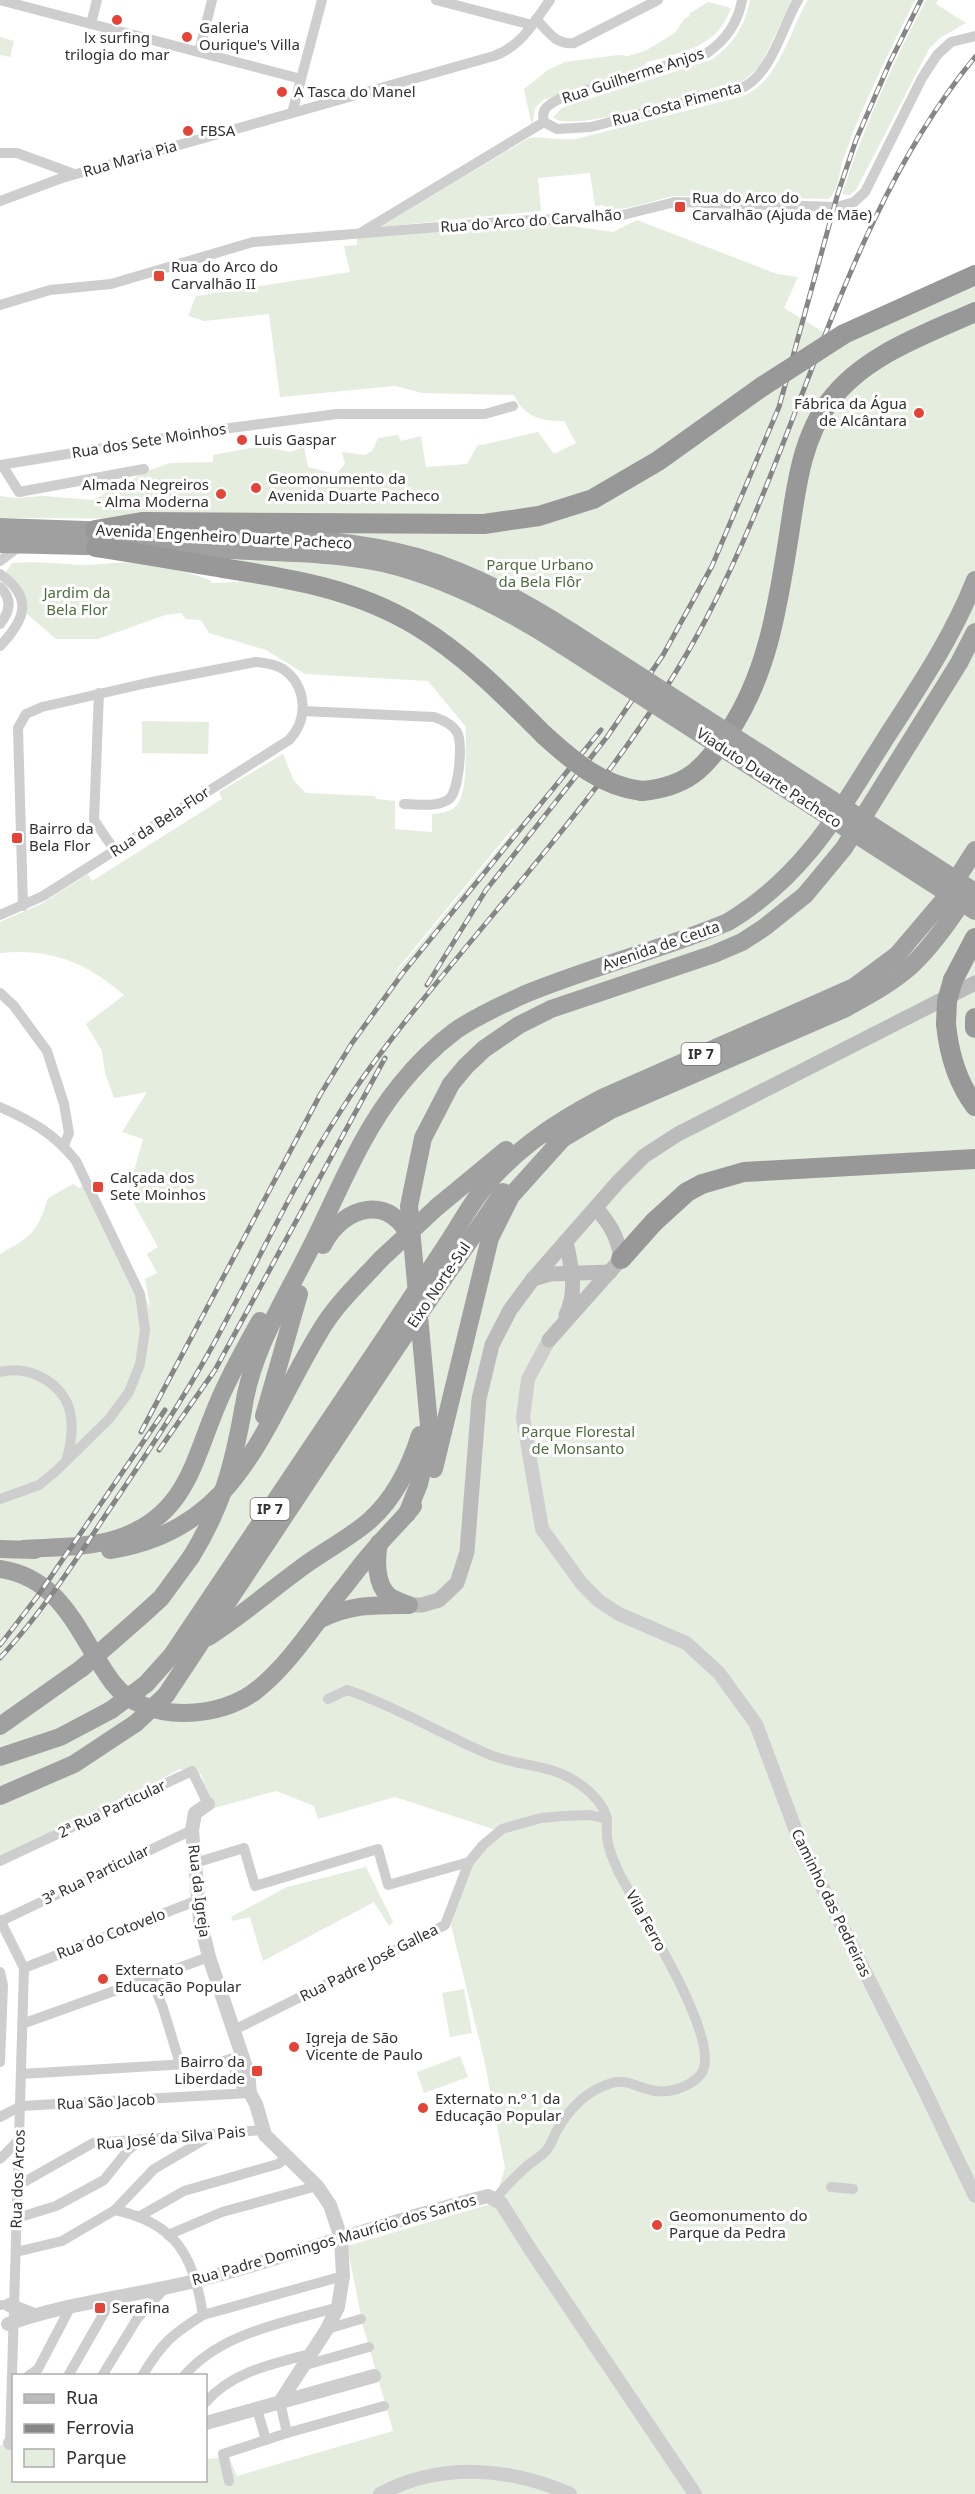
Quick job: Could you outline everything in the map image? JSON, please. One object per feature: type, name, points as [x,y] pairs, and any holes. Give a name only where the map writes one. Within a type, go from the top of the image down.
[{"type":"highway","points":[[96,538],[141,522],[484,524],[539,516],[576,506],[626,481],[763,386],[844,334],[975,275]]},
{"type":"highway","points":[[96,538],[301,580],[339,591],[377,606],[416,625],[467,661],[544,735],[595,776],[616,786],[642,791],[667,787],[696,773],[713,756],[740,714],[756,680],[775,621],[797,485],[805,452],[818,419],[844,385],[865,368],[883,356],[975,312]]},
{"type":"highway","name":"Avenida Engenheiro Duarte Pacheco","points":[[0,526],[173,547],[303,553],[377,562],[433,578],[484,599],[567,639]]},
{"type":"highway","name":"Avenida Engenheiro Duarte Pacheco","points":[[0,544],[96,538]]},
{"type":"highway","name":"Avenida de Ceuta","points":[[353,1162],[399,1086],[425,1057],[456,1031],[488,1011],[543,987],[728,922],[754,906],[794,871],[820,840],[941,652],[975,580]]},
{"type":"highway","name":"Avenida de Ceuta","points":[[407,1514],[417,1491],[430,1436],[430,1410],[409,1206],[423,1138],[451,1084],[466,1066],[500,1036],[551,1009],[714,954],[742,942],[805,895],[844,848],[959,663],[975,632]]},
{"type":"highway","name":"Viaduto Duarte Pacheco","points":[[567,639],[975,892]]},
{"type":"highway","name":"Viaduto Duarte Pacheco","points":[[567,639],[975,911]]},
{"type":"highway","name":"Eixo Norte-Sul","points":[[0,1757],[60,1737],[111,1710],[146,1684],[172,1655],[477,1197],[506,1163],[557,1132],[602,1098],[854,987],[897,956],[938,907],[975,850]]},
{"type":"highway","name":"Eixo Norte-Sul","points":[[0,1796],[74,1764],[136,1723],[166,1695],[337,1434],[507,1187],[557,1132],[844,1009],[878,991],[912,964],[950,920],[975,882]]},
{"type":"highway","points":[[704,932],[714,954]]},
{"type":"highway","points":[[975,938],[953,980],[947,1001],[945,1024],[953,1066],[966,1094],[975,1106]]},
{"type":"highway","points":[[543,987],[551,1009]]},
{"type":"highway","points":[[975,1018],[975,1028]]},
{"type":"highway","points":[[0,1549],[109,1550],[126,1548],[162,1536],[202,1512],[220,1496],[249,1460],[320,1330],[344,1298],[381,1259],[437,1207],[502,1153],[519,1142],[557,1132]]},
{"type":"highway","points":[[0,1569],[10,1570],[44,1585],[68,1610],[115,1686],[136,1703],[170,1713],[200,1713],[227,1706],[256,1691],[278,1670],[379,1543],[407,1514],[429,1483],[490,1238],[512,1196],[557,1132]]},
{"type":"highway","points":[[615,1265],[654,1222],[687,1192],[702,1184],[744,1172],[975,1159]]},
{"type":"highway","points":[[0,1726],[82,1668],[139,1618],[161,1598],[191,1557],[214,1515],[227,1483],[250,1373],[257,1354],[353,1162]]},
{"type":"highway","points":[[23,1550],[101,1542],[118,1538],[154,1519],[175,1499],[190,1478],[231,1374],[295,1259],[353,1162]]},
{"type":"highway","points":[[243,1410],[275,1337],[332,1230],[343,1218],[355,1212],[373,1210],[389,1215],[403,1226],[413,1245]]},
{"type":"highway","points":[[249,1460],[269,1401],[299,1294]]},
{"type":"highway","points":[[204,1640],[231,1623],[297,1570],[369,1521],[405,1474],[430,1410]]},
{"type":"highway","points":[[379,1543],[376,1558],[379,1579],[388,1595],[410,1605]]},
{"type":"highway","points":[[317,1621],[341,1610],[363,1605],[410,1605]]},
{"type":"main road","points":[[410,1605],[422,1605],[439,1600],[457,1583],[467,1552],[479,1399],[492,1345],[510,1310],[566,1241],[644,1156],[678,1134],[975,983]]},
{"type":"main road","points":[[549,1340],[615,1265],[618,1243],[609,1223],[596,1208]]},
{"type":"main road","points":[[549,1340],[572,1303],[574,1291],[566,1241]]},
{"type":"main road","points":[[533,1279],[550,1274],[572,1274],[615,1265]]},
{"type":"street","points":[[0,0],[301,79]]},
{"type":"street","points":[[91,24],[98,0]]},
{"type":"street","points":[[199,52],[212,0]]},
{"type":"street","points":[[292,113],[322,0]]},
{"type":"street","points":[[436,0],[534,22],[561,43],[574,43],[658,0]]},
{"type":"street","name":"Rua Maria Pia","points":[[0,201],[75,174],[502,54],[521,41],[550,0]]},
{"type":"street","name":"Rua Guilherme Anjos","points":[[361,233],[544,122],[542,115],[545,108],[561,98],[707,53],[721,42],[733,27],[742,0]]},
{"type":"street","name":"Rua Costa Pimenta","points":[[544,122],[557,129],[591,127],[744,87],[765,69],[798,0]]},
{"type":"street","name":"Rua do Arco do Carvalhão","points":[[0,305],[50,290],[111,284],[253,242],[512,220],[615,217],[675,202],[837,207],[849,205],[865,192],[922,78],[937,55],[951,42],[974,34]]},
{"type":"street","points":[[0,153],[17,153],[75,174]]},
{"type":"street","name":"Rua dos Sete Moinhos","points":[[1,465],[207,431],[337,414],[485,414],[513,406]]},
{"type":"street","points":[[1,465],[19,492],[144,469]]},
{"type":"street","points":[[0,561],[23,544]]},
{"type":"street","points":[[0,574],[18,593],[23,610],[19,622],[0,646]]},
{"type":"street","points":[[0,587],[6,593],[10,605],[0,624]]},
{"type":"street","points":[[23,906],[18,728],[26,714],[42,707],[99,693],[256,662],[271,663],[290,675],[298,685],[303,711],[434,717],[447,722],[457,732],[460,744],[457,788],[449,799],[435,805],[404,804]]},
{"type":"street","points":[[99,693],[94,820],[115,852]]},
{"type":"street","name":"Rua da Bela-Flor","points":[[0,915],[43,896],[283,744],[300,725],[303,711]]},
{"type":"street","points":[[0,993],[24,1017],[47,1051],[64,1104],[69,1133],[64,1145]]},
{"type":"street","points":[[0,1107],[40,1126],[64,1145],[76,1161],[92,1190],[140,1294],[146,1330],[140,1364],[129,1392],[109,1419],[39,1485],[0,1499]]},
{"type":"street","name":"Caminho das Pedreiras","points":[[549,1340],[528,1379],[523,1418],[542,1529],[582,1584],[599,1601],[619,1614],[686,1643],[719,1673],[756,1724],[802,1847],[924,2089],[975,2196]]},
{"type":"street","points":[[0,1372],[10,1370],[31,1372],[50,1382],[66,1399],[71,1423],[71,1444],[67,1459]]},
{"type":"street","name":"Vila Ferro","points":[[328,1699],[347,1690],[372,1698],[411,1719],[490,1755],[560,1771],[597,1799],[607,1820],[608,1846],[619,1872],[669,1962],[700,2028],[704,2067],[692,2082],[661,2092],[648,2090],[627,2081],[613,2083],[581,2098],[567,2113],[546,2152],[527,2166],[496,2198]]},
{"type":"street","name":"2ª Rua Particular","points":[[0,1861],[192,1772],[208,1804]]},
{"type":"street","points":[[192,1830],[195,1813],[208,1804]]},
{"type":"street","points":[[195,1863],[244,1848],[255,1886],[378,1849],[388,1885],[468,1862],[502,1829],[541,1818],[564,1816],[590,1815],[607,1820]]},
{"type":"street","name":"Rua da Igreja","points":[[192,1830],[198,1900],[209,1957],[234,2030],[237,2057],[248,2073],[250,2093],[260,2114],[263,2130]]},
{"type":"street","name":"3ª Rua Particular","points":[[0,1920],[192,1830]]},
{"type":"street","name":"Rua Padre José Gallea","points":[[234,2030],[445,1924],[468,1862]]},
{"type":"street","name":"Rua do Cotovelo","points":[[24,1968],[198,1900]]},
{"type":"street","name":"Rua dos Arcos","points":[[0,1920],[24,1968],[16,2252],[6,2305],[5,2324],[12,2377]]},
{"type":"street","points":[[22,2024],[209,1957]]},
{"type":"street","points":[[0,1972],[3,1985],[0,2062]]},
{"type":"street","points":[[151,1978],[180,2064]]},
{"type":"street","points":[[21,2074],[180,2064],[237,2057]]},
{"type":"street","name":"Rua São Jacob","points":[[0,2117],[21,2106],[250,2093]]},
{"type":"street","points":[[263,2130],[269,2140],[317,2186],[330,2205],[340,2238],[343,2276],[338,2307],[327,2329],[280,2402],[287,2433]]},
{"type":"street","name":"Rua José da Silva Pais","points":[[17,2186],[93,2143],[263,2130]]},
{"type":"street","points":[[16,2252],[62,2241],[115,2210],[154,2169],[217,2133]]},
{"type":"street","points":[[17,2218],[56,2206],[104,2180],[128,2150],[146,2138]]},
{"type":"street","points":[[0,2159],[18,2141]]},
{"type":"street","points":[[140,2216],[184,2191],[278,2164],[287,2157]]},
{"type":"street","points":[[168,2235],[222,2212],[317,2186]]},
{"type":"street","points":[[831,2187],[853,2189]]},
{"type":"street","name":"Rua Padre Domingos Maurício dos Santos","points":[[5,2324],[34,2315],[198,2280],[414,2214],[488,2196],[496,2198],[501,2203],[695,2494]]},
{"type":"street","points":[[115,2210],[140,2216],[178,2243],[198,2280],[203,2315]]},
{"type":"street","points":[[143,2374],[156,2353],[173,2333],[203,2315],[343,2276]]},
{"type":"street","points":[[103,2374],[137,2319],[166,2287]]},
{"type":"street","points":[[69,2374],[112,2299]]},
{"type":"street","points":[[6,2305],[34,2315]]},
{"type":"street","points":[[186,2374],[197,2360],[239,2337],[338,2307]]},
{"type":"street","points":[[31,2374],[38,2369],[70,2308]]},
{"type":"street","points":[[327,2329],[361,2319]]},
{"type":"street","points":[[207,2401],[214,2393],[242,2375],[369,2347]]},
{"type":"street","points":[[207,2423],[374,2376]]},
{"type":"street","points":[[229,2481],[223,2454],[287,2433],[384,2406]]},
{"type":"street","points":[[257,2409],[266,2440]]},
{"type":"street","name":"Rua dos Arcos","points":[[12,2414],[12,2443]]},
{"type":"street","points":[[380,2494],[432,2475],[478,2471],[522,2476],[570,2494]]},
{"type":"green space","points":[[750,0],[792,0],[760,66],[742,82],[643,109],[585,121],[564,121],[553,117],[562,108],[573,104],[711,60],[726,48],[737,34]]},
{"type":"green space","points":[[808,0],[915,0],[867,99],[850,139],[837,186],[829,199],[675,196],[617,209],[603,205],[595,206],[590,173],[538,178],[541,211],[380,227],[529,138],[580,138],[740,97],[764,81],[773,69]]},
{"type":"green space","points":[[926,0],[938,0],[936,4],[966,23],[940,38],[929,49],[856,190],[850,195],[842,194],[880,95]]},
{"type":"green space","points":[[708,2],[731,8],[725,21],[708,40],[686,51],[647,62],[644,67],[543,100],[535,108],[532,126],[524,89],[548,70],[565,62],[618,55],[628,56],[645,51],[675,33],[684,19],[690,16],[689,14]]},
{"type":"green space","points":[[0,37],[14,41],[10,57],[0,55]]},
{"type":"green space","name":"Parque Florestal de Monsanto","points":[[637,220],[777,274],[798,277],[784,308],[827,334],[975,265],[975,2494],[0,2494],[0,2445],[12,2444],[12,2482],[207,2482],[207,2459],[229,2457],[237,2476],[393,2431],[363,2326],[347,2246],[494,2203],[505,2168],[484,2059],[451,1925],[465,1869],[496,1830],[395,1797],[318,1819],[314,1806],[276,1791],[211,1809],[201,1774],[180,1769],[0,1865],[0,1254],[32,1232],[48,1198],[73,1184],[79,1188],[87,1184],[150,1307],[145,1279],[157,1273],[147,1254],[158,1247],[133,1202],[126,1200],[143,1139],[122,1132],[147,1092],[114,1098],[105,1073],[102,1051],[86,1024],[124,995],[96,974],[66,960],[35,953],[0,953],[0,922],[43,903],[88,874],[92,881],[222,799],[219,792],[283,754],[294,781],[306,793],[375,796],[376,799],[395,801],[395,829],[432,832],[432,814],[455,807],[462,793],[466,727],[428,681],[305,674],[266,650],[209,633],[201,620],[186,619],[181,613],[165,615],[98,639],[56,639],[27,614],[24,595],[6,572],[12,563],[82,565],[138,563],[183,572],[210,580],[212,583],[239,582],[240,519],[0,518],[0,496],[15,498],[44,496],[93,500],[150,470],[170,463],[213,462],[213,455],[261,446],[290,452],[304,447],[308,467],[336,474],[345,464],[342,452],[365,455],[372,451],[378,438],[398,435],[401,441],[421,436],[426,467],[467,464],[477,446],[538,432],[554,454],[576,443],[564,421],[541,419],[528,413],[514,395],[422,393],[395,386],[280,397],[269,314],[204,321],[188,316],[196,296],[350,272],[344,246],[357,245],[357,232],[549,223],[613,232]],"holes":[[[513,828],[514,830],[395,974],[399,967]]]},
{"type":"green space","points":[[142,721],[209,722],[208,754],[142,753]]},
{"type":"green space","points":[[366,1867],[393,1922],[389,1926],[374,1902],[263,1961],[250,1917],[233,1921],[231,1917],[287,1887]]},
{"type":"green space","points":[[464,1989],[472,2033],[450,2037],[442,1993]]},
{"type":"green space","points":[[460,2056],[468,2077],[424,2093],[417,2072]]},
{"type":"railway","points":[[427,985],[486,890],[607,737],[663,655],[712,566],[779,407],[838,193],[856,140],[890,62],[921,0]]},
{"type":"railway","points":[[0,1658],[56,1588],[175,1409],[201,1367],[322,1140],[352,1093],[378,1056],[586,800],[650,712],[679,666],[706,619],[740,549],[857,257],[891,187],[929,120],[975,57]]},
{"type":"railway","points":[[141,1432],[320,1095],[352,1043],[402,974],[601,730]]},
{"type":"railway","points":[[159,1450],[215,1370],[385,1058]]},
{"type":"railway","points":[[0,1645],[37,1597],[165,1410]]},
{"type":"place","name":"lx surfing trilogia do mar","points":[[117,20]]},
{"type":"place","name":"Galeria Ourique's Villa","points":[[187,37]]},
{"type":"place","name":"A Tasca do Manel","points":[[282,92]]},
{"type":"place","name":"FBSA","points":[[188,131]]},
{"type":"place","name":"Rua do Arco do Carvalhão (Ajuda de Mãe)","points":[[680,207]]},
{"type":"place","name":"Rua do Arco do Carvalhão II","points":[[159,276]]},
{"type":"place","name":"Fábrica da Água de Alcântara","points":[[919,413]]},
{"type":"place","name":"Luis Gaspar","points":[[242,440]]},
{"type":"place","name":"Geomonumento da Avenida Duarte Pacheco","points":[[256,488]]},
{"type":"place","name":"Almada Negreiros - Alma Moderna","points":[[221,494]]},
{"type":"place","name":"Bairro da Bela Flor","points":[[17,838]]},
{"type":"place","name":"Calçada dos Sete Moinhos","points":[[98,1187]]},
{"type":"place","name":"Externato Educação Popular","points":[[103,1979]]},
{"type":"place","name":"Igreja de São Vicente de Paulo","points":[[294,2047]]},
{"type":"place","name":"Bairro da Liberdade","points":[[257,2071]]},
{"type":"place","name":"Externato n.º 1 da Educação Popular","points":[[423,2108]]},
{"type":"place","name":"Geomonumento do Parque da Pedra","points":[[657,2225]]},
{"type":"place","name":"Serafina","points":[[100,2308]]},
{"type":"park label","name":"Parque Urbano da Bela Flôr","points":[[540,574]]},
{"type":"park label","name":"Jardim da Bela Flor","points":[[77,602]]}]
